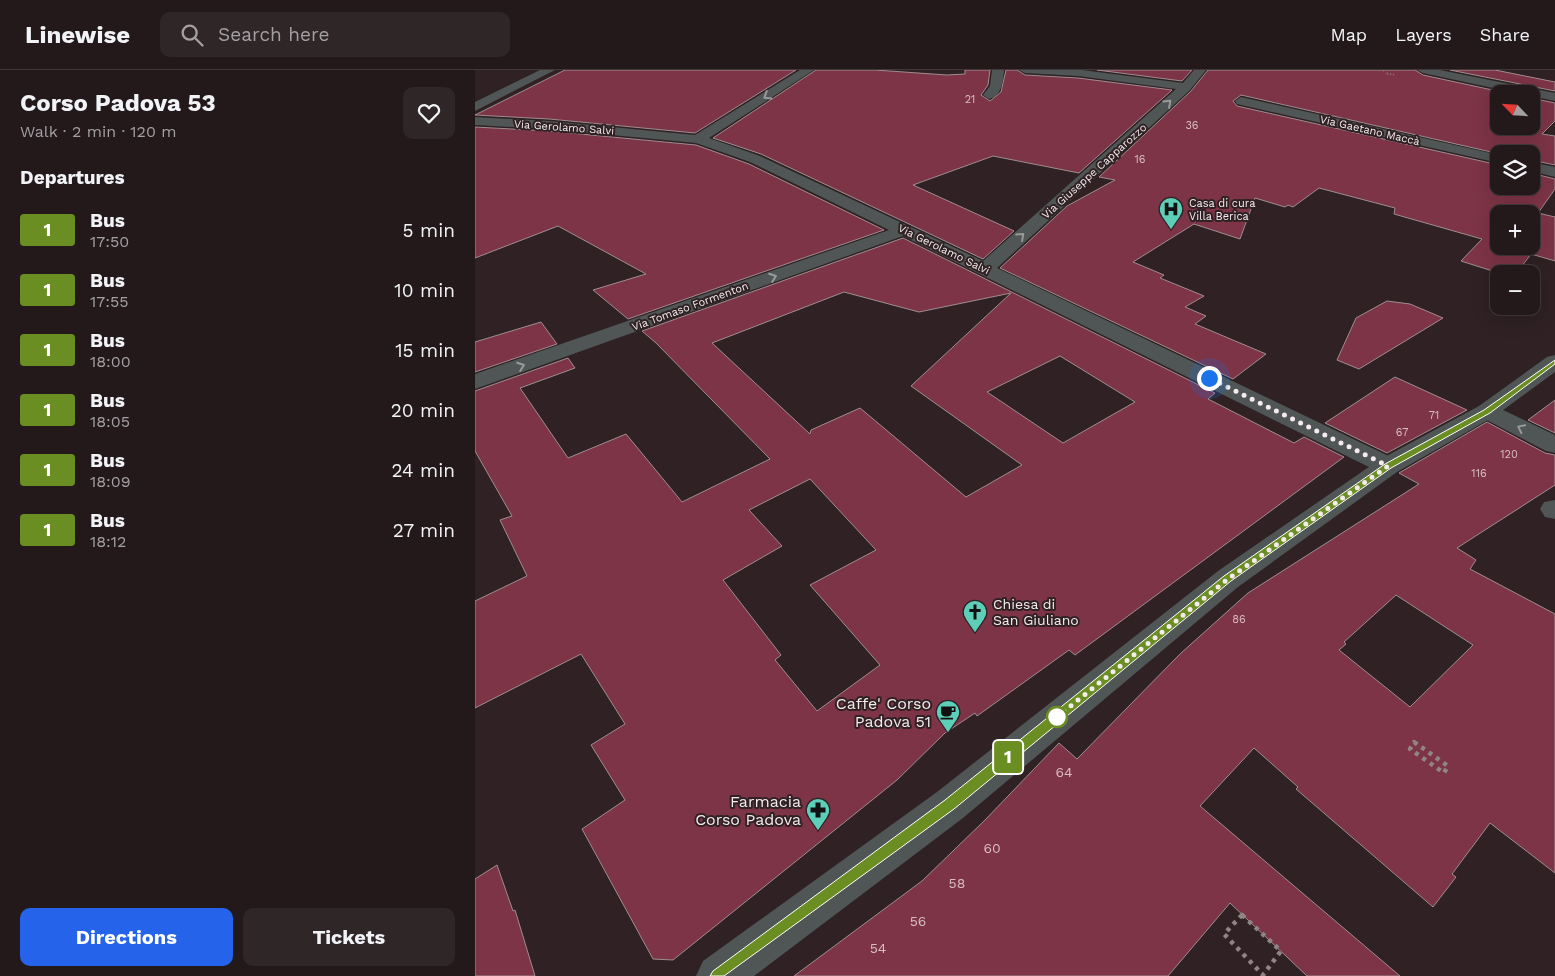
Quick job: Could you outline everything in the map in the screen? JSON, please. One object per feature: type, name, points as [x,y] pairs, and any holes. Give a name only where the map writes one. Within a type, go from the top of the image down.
[{"type":"street","points":[[475,107],[549,70]]},
{"type":"street","points":[[698,139],[808,70]]},
{"type":"street","points":[[989,95],[996,86],[998,70]]},
{"type":"street","points":[[1025,70],[1078,73],[1186,87]]},
{"type":"street","name":"Via Giuseppe Capparozzo","points":[[985,269],[1186,87],[1200,70]]},
{"type":"street","points":[[1423,70],[1555,97]]},
{"type":"street","name":"Via Gaetano Maccà","points":[[1241,101],[1490,157]]},
{"type":"street","name":"Via Gerolamo Salvi","points":[[475,122],[549,125],[698,139],[755,159],[905,230],[1388,466]]},
{"type":"street","points":[[1540,168],[1555,172]]},
{"type":"street","name":"Via Tomaso Formenton","points":[[475,382],[905,230]]},
{"type":"street","points":[[718,976],[950,805],[1228,579],[1388,466],[1487,411],[1555,362]]},
{"type":"street","points":[[1487,411],[1555,445]]},
{"type":"path","points":[[1414,742],[1448,766],[1444,773],[1410,749],[1414,742]]},
{"type":"path","points":[[1242,914],[1281,952],[1263,975],[1224,934],[1242,914]]},
{"type":"building","points":[[565,70],[796,70],[695,133],[549,119],[475,115]]},
{"type":"building","points":[[816,70],[875,70],[947,75],[965,74],[965,70],[990,70],[988,85],[981,95],[990,101],[1001,92],[1006,70],[1017,70],[1025,75],[1078,78],[1172,90],[1079,173],[993,156],[913,185],[1014,231],[983,259],[761,154],[713,138]]},
{"type":"building","points":[[1097,70],[1192,70],[1182,81]]},
{"type":"building","points":[[1208,70],[1415,70],[1423,75],[1490,89],[1490,135],[1540,135],[1540,100],[1555,103],[1555,121],[1542,134],[1555,136],[1555,165],[1540,162],[1540,145],[1490,145],[1490,152],[1241,95],[1233,101],[1237,106],[1490,163],[1490,195],[1540,195],[1540,175],[1555,179],[1555,189],[1540,210],[1540,205],[1490,205],[1490,255],[1530,255],[1523,265],[1490,265],[1490,270],[1461,261],[1482,239],[1394,214],[1395,208],[1319,188],[1293,207],[1288,205],[1285,207],[1255,198],[1240,239],[1194,224],[1133,262],[1164,275],[1160,278],[1204,296],[1185,307],[1206,316],[1195,324],[1266,354],[1233,379],[1000,268],[1067,206],[1115,180],[1099,177],[1191,91]]},
{"type":"building","points":[[1450,70],[1495,70],[1555,82],[1555,91],[1540,88],[1540,85],[1525,85]]},
{"type":"building","points":[[475,127],[549,131],[696,145],[749,164],[884,230],[628,319],[593,290],[646,274],[558,226],[475,258]]},
{"type":"building","points":[[1540,213],[1555,217],[1555,261],[1534,255],[1540,255]]},
{"type":"building","points":[[903,238],[1215,393],[1208,399],[1294,443],[1304,437],[1344,457],[1075,655],[1069,650],[977,716],[975,713],[945,733],[897,780],[673,960],[653,959],[582,829],[625,800],[591,745],[625,724],[581,654],[475,708],[475,601],[527,576],[500,520],[512,516],[475,451],[475,391],[568,358],[575,368],[520,388],[568,458],[626,434],[682,502],[770,459],[642,331]],"holes":[[[844,292],[919,312],[1011,293],[911,386],[1022,465],[966,497],[860,408],[811,430],[810,434],[712,343]],[[1060,356],[1135,402],[1063,443],[987,392]],[[810,479],[876,550],[810,585],[880,665],[817,711],[775,660],[781,655],[723,580],[782,546],[749,510]]]},
{"type":"building","points":[[1387,301],[1410,304],[1443,318],[1359,369],[1337,360],[1356,318]]},
{"type":"building","points":[[541,322],[557,344],[475,372],[475,342]]},
{"type":"building","points":[[1395,377],[1467,410],[1387,453],[1325,423]]},
{"type":"building","points":[[1555,400],[1555,433],[1528,420]]},
{"type":"building","points":[[1487,422],[1545,453],[1555,455],[1555,485],[1457,548],[1476,560],[1470,569],[1555,614],[1555,873],[1490,823],[1452,874],[1456,877],[1433,907],[1296,789],[1298,787],[1254,748],[1200,806],[1400,976],[1307,976],[1230,903],[1168,976],[794,976],[922,881],[985,820],[1059,743],[1077,759],[1180,654],[1248,593],[1419,484],[1399,473]],"holes":[[[1396,595],[1473,645],[1410,707],[1339,650],[1346,644],[1344,642]]]},
{"type":"building","points":[[497,865],[513,911],[515,910],[535,976],[475,976],[475,879]]},
{"type":"bus line","name":"1","points":[[718,976],[950,805],[1228,579],[1388,466],[1487,411],[1511,396],[1555,362]]},
{"type":"place","name":"Casa di cura Villa Berica","points":[[1171,230]]},
{"type":"place","name":"Chiesa di San Giuliano","points":[[975,633]]},
{"type":"place","name":"Caffe' Corso Padova 51","points":[[948,733]]},
{"type":"place","name":"Farmacia Corso Padova","points":[[818,831]]},
{"type":"route","points":[[1057,717],[1228,579],[1388,466],[1209,378]]}]
